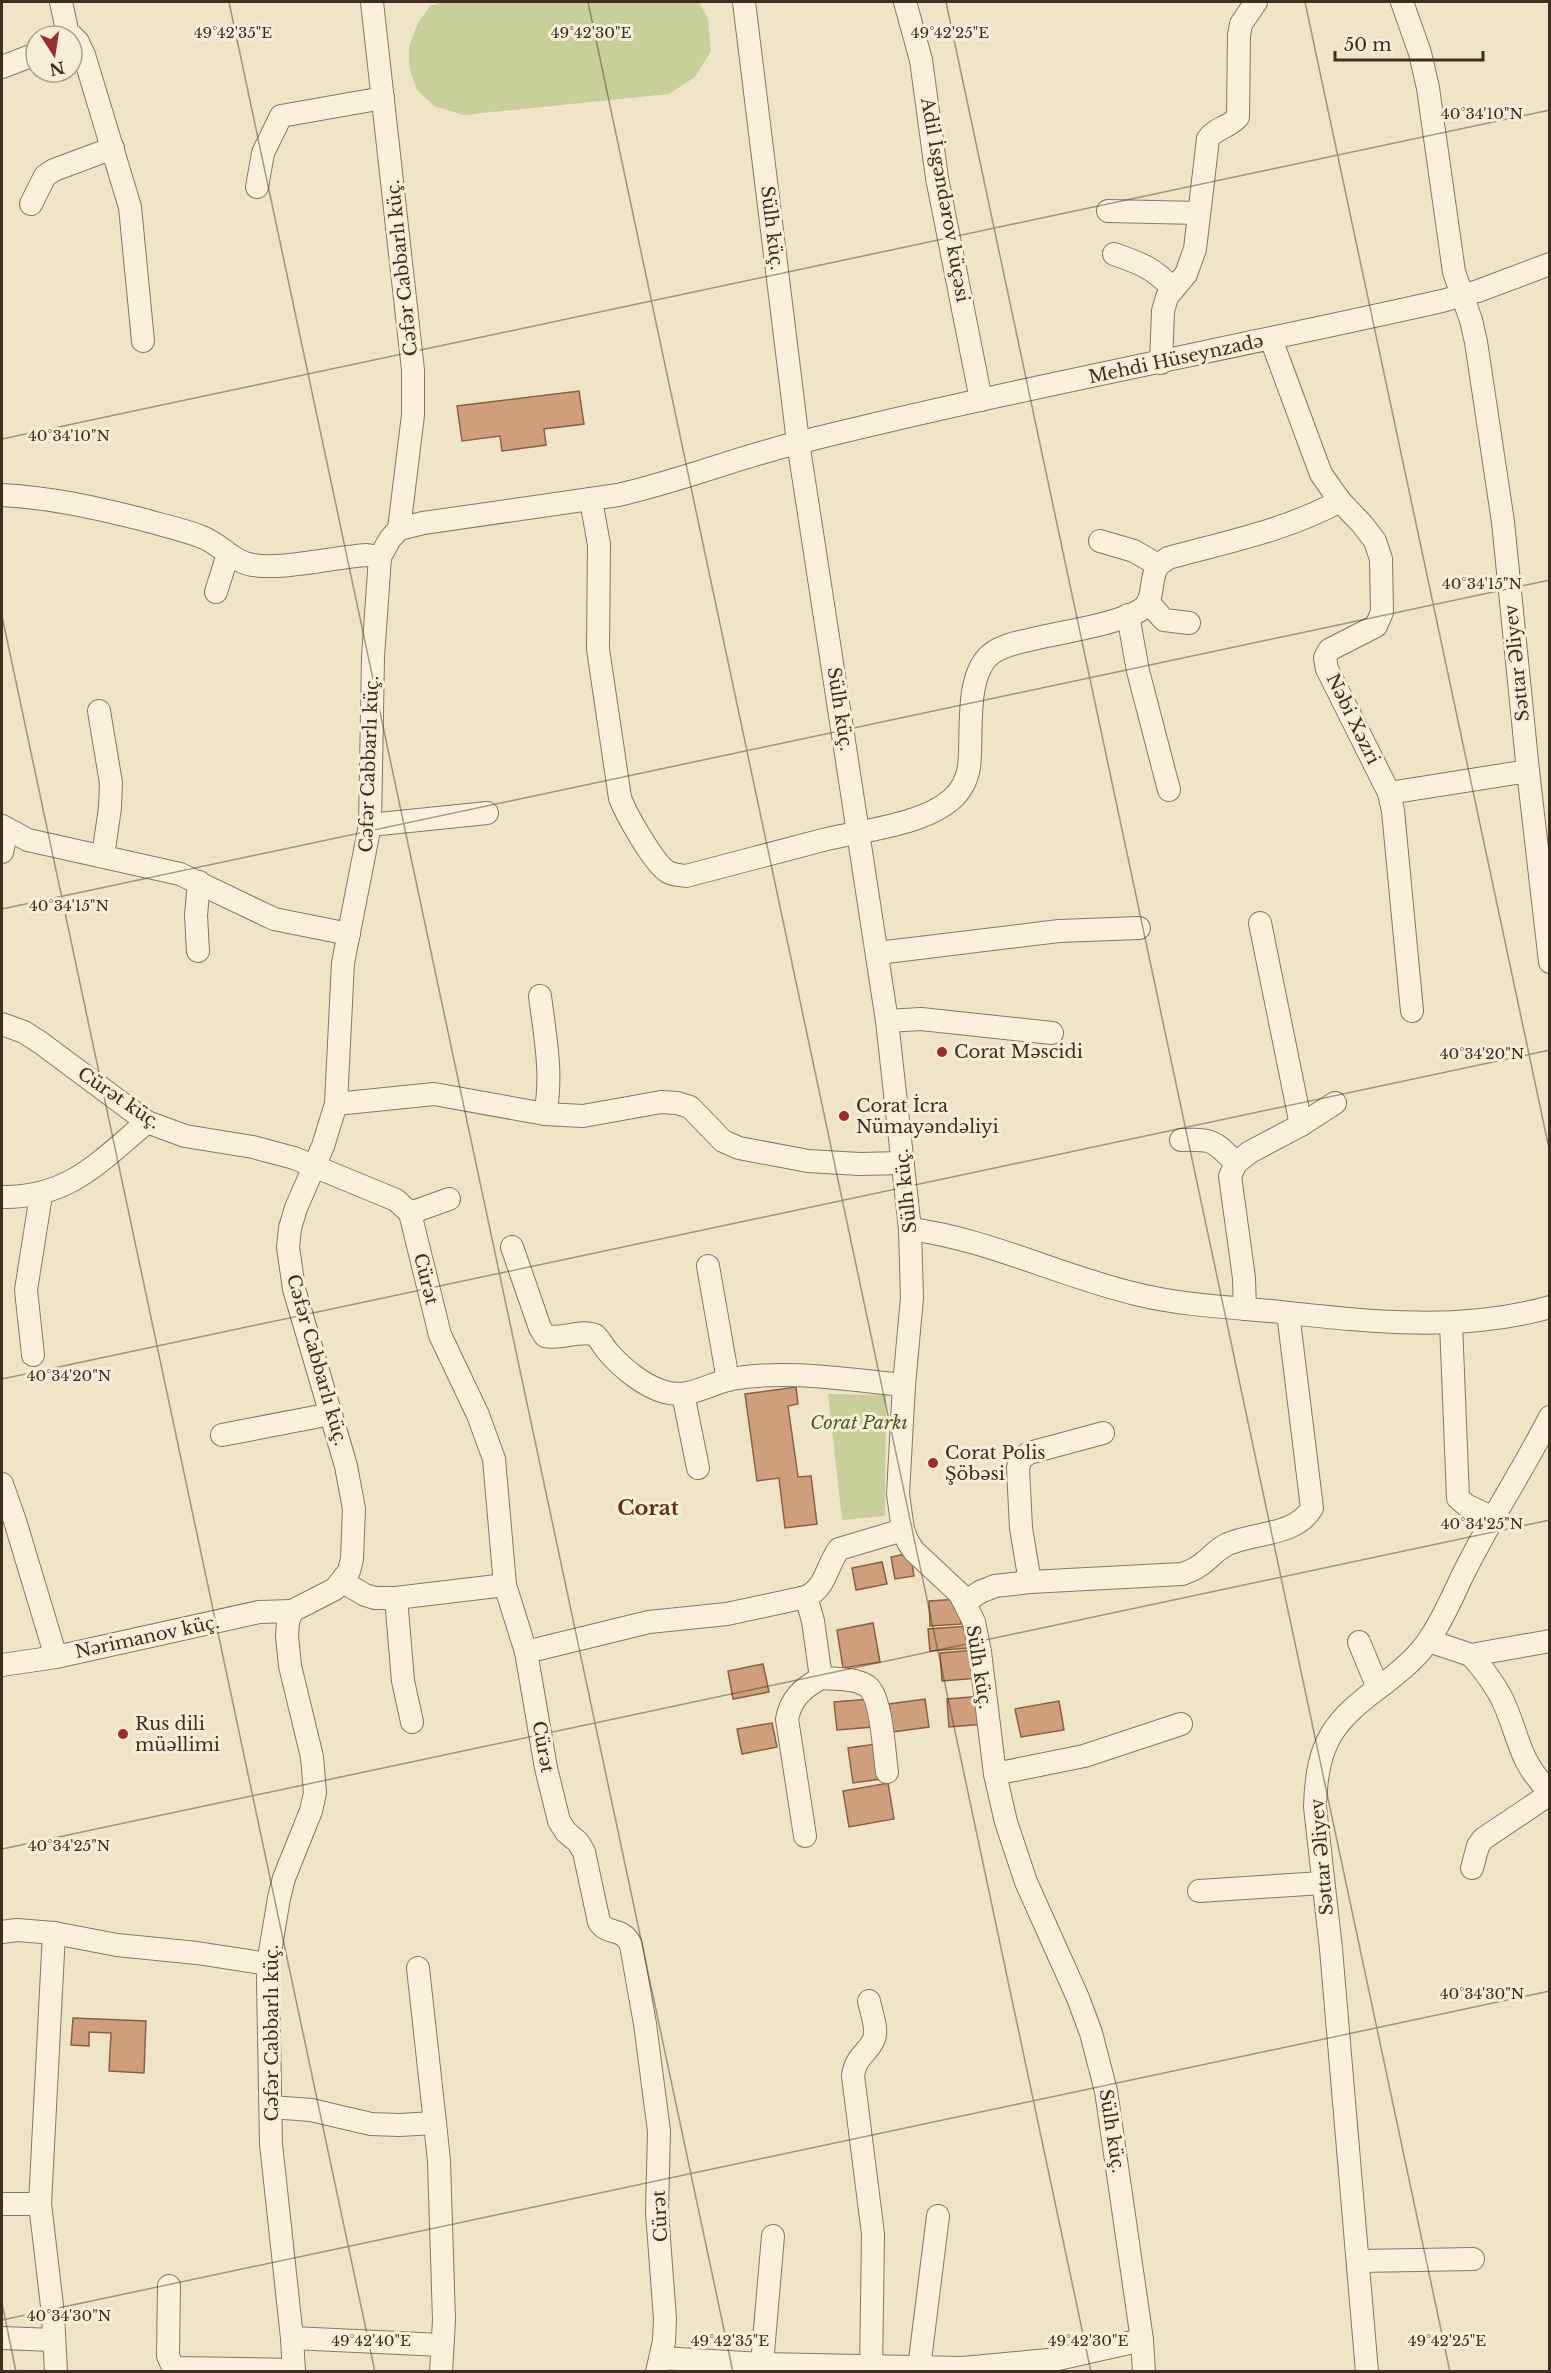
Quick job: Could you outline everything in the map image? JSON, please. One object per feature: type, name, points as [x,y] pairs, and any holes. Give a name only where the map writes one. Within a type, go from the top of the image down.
[{"type":"street","points":[[61,2],[66,24]]},
{"type":"street","name":"Cəfər Cabbarlı küç.","points":[[343,1582],[352,1559],[354,1509],[346,1466],[294,1289],[288,1247],[290,1228],[296,1208],[315,1166],[336,1104],[341,985],[370,825],[373,657],[380,557],[390,539],[399,529],[412,415],[413,370],[372,2]]},
{"type":"street","name":"Sülh küç.","points":[[744,2],[798,442],[878,953],[910,1228],[912,1298],[898,1494],[903,1530],[914,1551],[952,1585],[965,1602],[974,1622],[980,1652],[995,1774],[1019,1863],[1078,1998],[1101,2067],[1111,2121],[1142,2340],[1144,2372]]},
{"type":"street","name":"Adil İsgəndərov küçəsi","points":[[905,2],[921,60],[937,178],[981,400]]},
{"type":"street","points":[[1161,363],[1163,311],[1167,297],[1186,274],[1195,249],[1208,139],[1211,134],[1233,123],[1238,117],[1239,35],[1241,24],[1256,2]]},
{"type":"street","name":"Səttar Əliyev","points":[[1402,2],[1420,53],[1428,88],[1454,272],[1471,320],[1476,342],[1503,522],[1550,962]]},
{"type":"street","points":[[84,55],[113,148],[132,223],[143,341]]},
{"type":"street","points":[[2,67],[24,59]]},
{"type":"street","points":[[256,186],[263,153],[281,116],[383,98]]},
{"type":"street","points":[[31,204],[45,176],[54,170],[113,148]]},
{"type":"street","points":[[1108,211],[1199,213]]},
{"type":"street","points":[[1114,254],[1144,264],[1160,274],[1173,289]]},
{"type":"street","name":"Mehdi Hüseynzadə","points":[[399,529],[423,523],[591,500],[650,488],[798,442],[1462,296],[1550,264]]},
{"type":"street","name":"Nəbi Xəzri","points":[[1270,339],[1321,474],[1340,501],[1375,541],[1381,558],[1382,612],[1376,626],[1329,650],[1325,658],[1328,669],[1389,793],[1394,811],[1412,1011]]},
{"type":"street","points":[[2,495],[56,500],[181,530],[205,537],[228,554],[252,565],[270,566],[358,556],[380,557]]},
{"type":"street","points":[[591,500],[598,545],[598,649],[620,798],[624,809],[658,865],[670,874],[686,876],[860,831],[897,824],[928,813],[952,800],[962,788],[969,770],[974,680],[981,665],[992,653],[1016,643],[1141,610],[1148,602],[1158,565],[1168,558],[1294,523],[1340,501]]},
{"type":"street","points":[[1100,541],[1134,551],[1158,565]]},
{"type":"street","points":[[216,592],[228,554]]},
{"type":"street","points":[[1148,602],[1164,620],[1189,622]]},
{"type":"street","points":[[1128,615],[1138,671],[1169,790]]},
{"type":"street","points":[[99,711],[111,783],[110,808],[102,856]]},
{"type":"street","points":[[1389,793],[1528,771]]},
{"type":"street","points":[[370,825],[487,813]]},
{"type":"street","points":[[2,852],[4,828],[28,840],[159,867],[199,882],[274,919],[349,934]]},
{"type":"street","points":[[198,951],[196,915],[199,882]]},
{"type":"street","points":[[1260,923],[1301,1125]]},
{"type":"street","points":[[878,953],[1059,932],[1139,928]]},
{"type":"street","points":[[540,996],[549,1065],[549,1094],[545,1114]]},
{"type":"street","points":[[887,1021],[921,1019],[1052,1033]]},
{"type":"street","name":"Cürət küç.","points":[[2,1024],[24,1032],[41,1043],[147,1122],[185,1136],[253,1147],[315,1166]]},
{"type":"street","points":[[336,1104],[434,1094],[545,1114],[583,1116],[662,1102],[677,1103],[690,1107],[723,1141],[739,1148],[808,1161],[860,1164],[903,1163]]},
{"type":"street","points":[[1245,1309],[1244,1278],[1230,1176],[1236,1163],[1250,1152],[1301,1125],[1335,1103]]},
{"type":"street","points":[[2,1197],[41,1194],[64,1186],[80,1177],[147,1122]]},
{"type":"street","points":[[1181,1140],[1208,1139],[1218,1145],[1236,1163]]},
{"type":"street","points":[[315,1166],[396,1200],[410,1213],[449,1199]]},
{"type":"street","points":[[33,1355],[26,1290],[41,1194]]},
{"type":"street","name":"Cürət","points":[[410,1213],[440,1335],[478,1415],[494,1459],[505,1585],[525,1652],[546,1768],[559,1821],[584,1852],[598,1922],[606,1930],[618,1931],[627,1936],[631,1945],[659,2125],[657,2212],[665,2319],[659,2365]]},
{"type":"street","points":[[910,1228],[954,1237],[1136,1294],[1167,1300],[1401,1323],[1451,1323],[1522,1314],[1550,1307]]},
{"type":"street","points":[[512,1247],[540,1328],[545,1336],[554,1338],[588,1333],[597,1336],[615,1360],[646,1383],[665,1392],[683,1394],[728,1380],[756,1375],[904,1385]]},
{"type":"street","points":[[708,1266],[728,1380]]},
{"type":"street","points":[[965,1602],[995,1586],[1182,1574],[1199,1566],[1214,1552],[1230,1543],[1290,1526],[1306,1518],[1312,1508],[1288,1313]]},
{"type":"street","points":[[1451,1323],[1458,1498],[1466,1505],[1493,1518]]},
{"type":"street","points":[[683,1394],[698,1467]]},
{"type":"street","points":[[222,1435],[331,1414]]},
{"type":"street","name":"Səttar Əliyev","points":[[1368,2372],[1360,2261],[1316,1808],[1316,1784],[1320,1762],[1330,1734],[1342,1716],[1404,1668],[1429,1641],[1493,1518],[1550,1417]]},
{"type":"street","points":[[1030,1582],[1021,1528],[1018,1468],[1021,1459],[1029,1454],[1104,1433]]},
{"type":"street","points":[[2,1484],[56,1657]]},
{"type":"street","points":[[525,1652],[649,1622],[727,1614],[806,1597],[822,1586],[839,1549],[903,1530]]},
{"type":"street","points":[[292,1611],[335,1589],[343,1582],[375,1598],[396,1598],[505,1585]]},
{"type":"street","points":[[806,1597],[813,1621],[821,1678]]},
{"type":"street","points":[[396,1598],[403,1681],[412,1722]]},
{"type":"street","name":"Cəfər Cabbarlı küç.","points":[[292,1611],[287,1636],[290,1666],[312,1757],[315,1793],[311,1811],[284,1878],[268,1964],[274,2174],[294,2371]]},
{"type":"street","name":"Nərimanov küç.","points":[[2,1665],[56,1657],[259,1612],[292,1611]]},
{"type":"street","points":[[1429,1641],[1471,1654],[1550,1641]]},
{"type":"street","points":[[1359,1642],[1378,1688]]},
{"type":"street","points":[[1471,1654],[1493,1683],[1503,1701],[1529,1769],[1550,1793],[1483,1839],[1478,1846],[1472,1868]]},
{"type":"street","points":[[805,1836],[788,1719],[789,1709],[804,1688],[821,1678],[850,1680],[869,1687],[877,1700],[887,1772]]},
{"type":"street","points":[[995,1774],[1084,1756],[1181,1724]]},
{"type":"street","points":[[1199,1892],[1322,1882]]},
{"type":"street","points":[[2,1932],[17,1930],[54,1933],[117,1945],[197,1953],[268,1964]]},
{"type":"street","points":[[54,1933],[40,2204],[56,2372]]},
{"type":"street","points":[[418,1968],[439,2160],[444,2320],[441,2372]]},
{"type":"street","points":[[869,2001],[875,2033],[874,2040],[859,2057],[854,2068],[853,2088],[873,2234],[871,2369]]},
{"type":"street","points":[[271,2107],[310,2110],[371,2124],[399,2125],[435,2122]]},
{"type":"street","points":[[2,2204],[40,2204]]},
{"type":"street","points":[[919,2368],[938,2216]]},
{"type":"street","points":[[762,2364],[773,2236]]},
{"type":"street","points":[[1360,2261],[1473,2259]]},
{"type":"street","points":[[169,2286],[168,2356],[172,2365],[294,2371]]},
{"type":"street","points":[[2,2338],[54,2340]]},
{"type":"street","points":[[292,2338],[442,2345]]},
{"type":"street","points":[[659,2365],[762,2364],[871,2369],[1001,2366],[1058,2359],[1142,2340],[1161,2372]]},
{"type":"green space","points":[[444,2],[699,2],[708,19],[711,51],[695,77],[669,94],[464,115],[434,106],[417,90],[409,67],[409,46],[418,23],[430,6]]},
{"type":"green space","name":"Corat Parkı","points":[[828,1394],[886,1395],[885,1516],[842,1520]]},
{"type":"building","points":[[579,391],[584,424],[544,429],[546,445],[502,451],[500,436],[462,441],[457,406]]},
{"type":"building","points":[[796,1387],[798,1404],[788,1406],[798,1477],[811,1476],[817,1524],[785,1528],[779,1478],[757,1481],[745,1394]]},
{"type":"building","points":[[910,1553],[914,1576],[895,1579],[891,1557]]},
{"type":"building","points":[[882,1562],[887,1584],[856,1590],[852,1568]]},
{"type":"building","points":[[960,1599],[961,1624],[930,1626],[929,1601]]},
{"type":"building","points":[[873,1623],[880,1662],[843,1668],[837,1630]]},
{"type":"building","points":[[968,1626],[970,1648],[930,1651],[928,1629]]},
{"type":"building","points":[[976,1650],[978,1678],[942,1681],[940,1653]]},
{"type":"building","points":[[763,1664],[769,1692],[733,1699],[728,1671]]},
{"type":"building","points":[[983,1696],[985,1724],[949,1727],[947,1699]]},
{"type":"building","points":[[870,1699],[873,1727],[837,1730],[834,1702]]},
{"type":"building","points":[[925,1699],[929,1727],[893,1732],[889,1704]]},
{"type":"building","points":[[1059,1701],[1064,1730],[1021,1737],[1015,1709]]},
{"type":"building","points":[[772,1723],[777,1747],[742,1754],[737,1729]]},
{"type":"building","points":[[876,1744],[881,1779],[853,1783],[848,1748]]},
{"type":"building","points":[[888,1783],[894,1819],[849,1827],[843,1791]]},
{"type":"building","points":[[73,2018],[146,2021],[144,2073],[109,2071],[111,2033],[89,2032],[89,2046],[71,2045]]},
{"type":"place","name":"Corat Məscidi","points":[[942,1052]]},
{"type":"place","name":"Corat İcra Nümayəndəliyi","points":[[844,1116]]},
{"type":"place","name":"Corat Polis Şöbəsi","points":[[933,1463]]},
{"type":"place","name":"Rus dili müəllimi","points":[[123,1734]]},
{"type":"district","name":"Corat","points":[[648,1508]]}]
